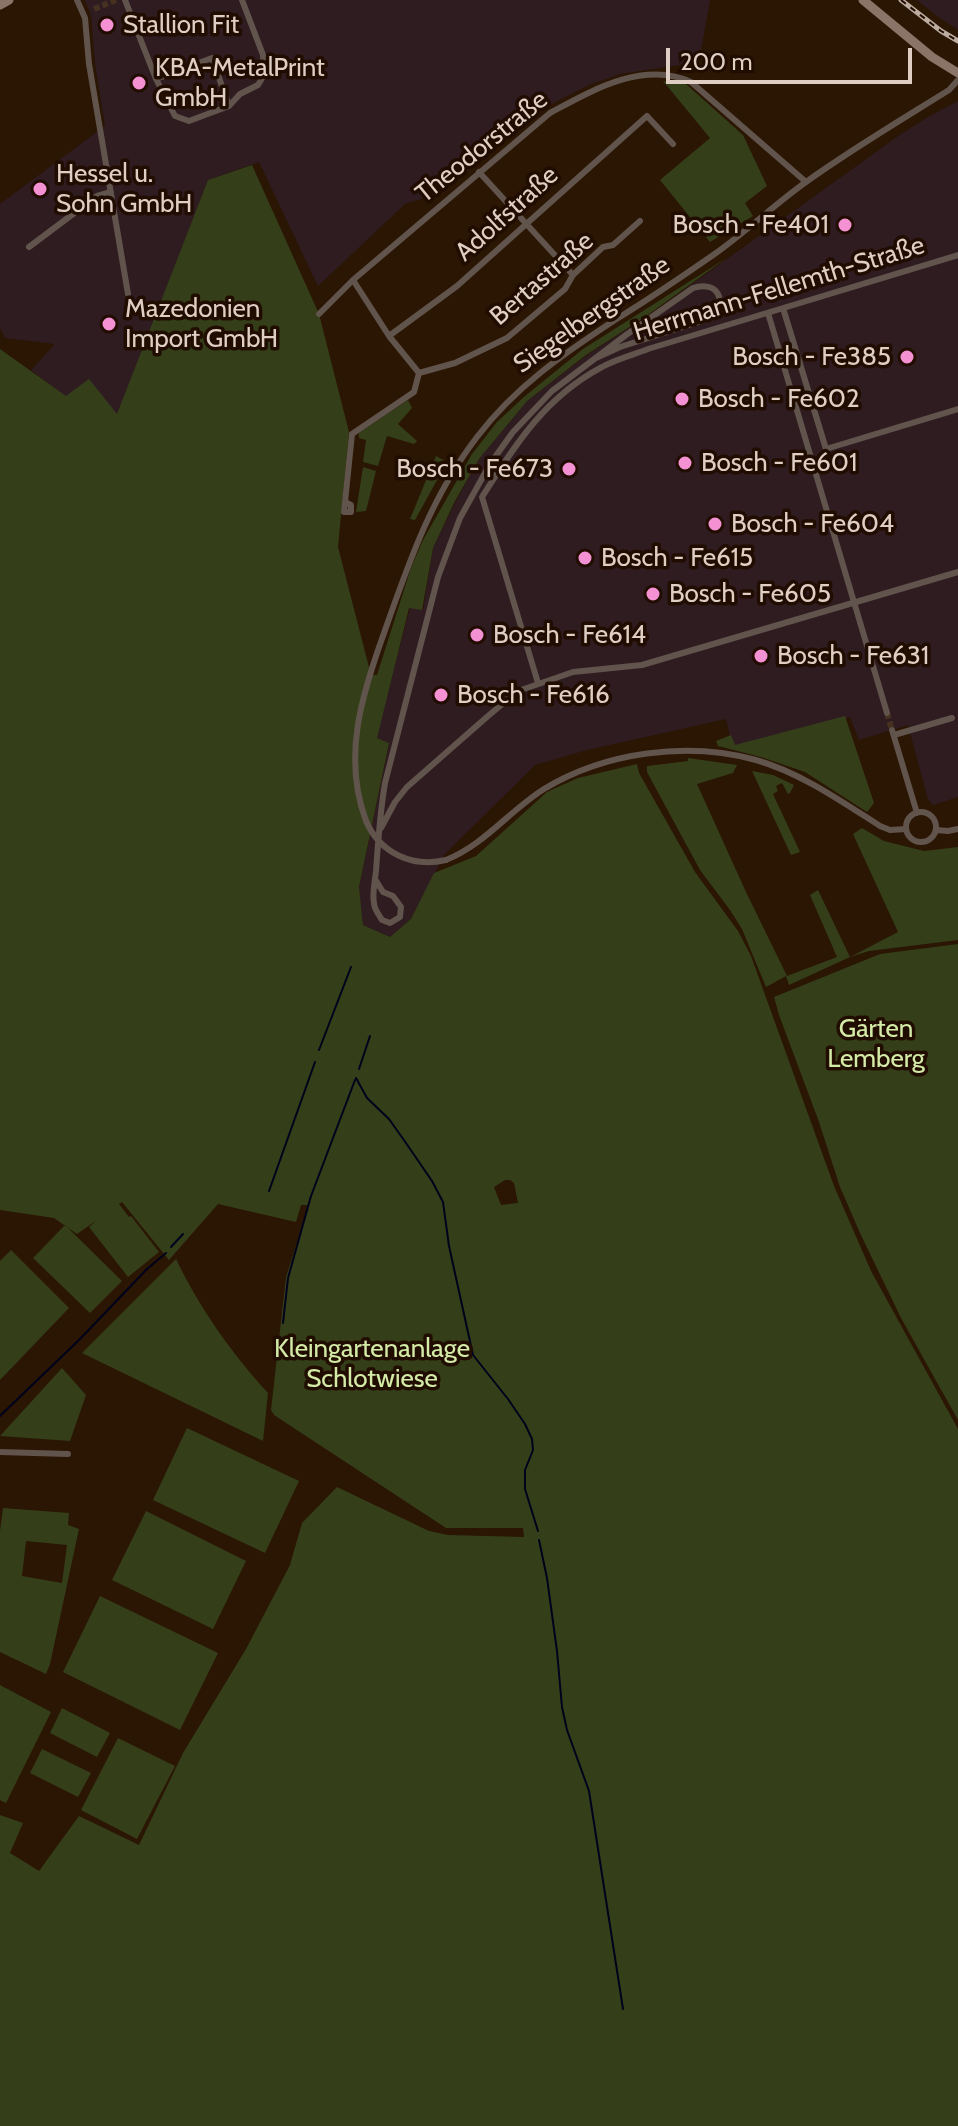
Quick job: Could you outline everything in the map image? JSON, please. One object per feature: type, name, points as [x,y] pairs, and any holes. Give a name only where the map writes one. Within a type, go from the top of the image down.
[{"type":"main road","points":[[0,5],[9,0]]},
{"type":"main road","points":[[863,0],[932,57],[958,73]]},
{"type":"street","points":[[77,0],[83,13],[128,294]]},
{"type":"street","points":[[125,0],[156,79],[175,116],[189,121],[229,106],[240,94],[258,85],[264,75],[263,55],[242,0]]},
{"type":"street","points":[[83,13],[94,9]]},
{"type":"street","points":[[156,79],[212,58],[229,106]]},
{"type":"street","name":"Theodorstraße","points":[[319,314],[353,280],[550,113],[587,93],[621,80],[657,74],[691,82],[806,182]]},
{"type":"street","name":"Siegelbergstraße","points":[[906,829],[890,830],[880,826],[801,779],[759,761],[715,753],[666,752],[601,763],[557,781],[516,809],[473,848],[446,860],[409,860],[380,844],[366,821],[355,770],[356,728],[376,653],[421,532],[470,446],[496,414],[564,353],[718,251],[806,182],[949,90],[958,80]]},
{"type":"street","name":"Adolfstraße","points":[[389,336],[445,296],[647,116],[673,144]]},
{"type":"street","points":[[479,172],[573,275]]},
{"type":"street","points":[[29,247],[97,196],[111,192]]},
{"type":"street","name":"Bertastraße","points":[[419,373],[455,363],[507,338],[565,289],[573,275],[603,247],[613,245],[640,221]]},
{"type":"street","name":"Herrmann-Fellemth-Straße","points":[[538,683],[482,497],[516,443],[560,394],[603,366],[648,349],[958,255]]},
{"type":"street","points":[[345,502],[352,434],[414,392],[419,373],[389,336],[353,280]]},
{"type":"street","points":[[375,879],[383,892],[393,896],[401,907],[400,917],[390,923],[382,920],[374,905],[375,879],[382,802],[391,753],[438,577],[460,518],[490,464],[521,423],[552,391],[596,358],[652,316],[693,288],[712,286],[717,292],[719,311],[711,318],[620,347],[596,358]]},
{"type":"street","points":[[783,308],[826,449],[958,409]]},
{"type":"street","points":[[768,313],[887,713]]},
{"type":"street","points":[[652,316],[648,328],[658,334]]},
{"type":"street","points":[[379,831],[407,787],[513,695],[538,683],[573,672],[642,665],[958,572]]},
{"type":"street","points":[[917,813],[893,733],[952,718]]},
{"type":"street","points":[[922,812],[935,820],[936,830],[931,839],[921,843],[911,839],[906,829],[909,819],[917,813],[922,812]]},
{"type":"street","points":[[936,830],[958,829]]},
{"type":"street","points":[[0,1452],[68,1454]]},
{"type":"shaded area","points":[[85,0],[710,0],[699,62],[620,74],[589,85],[544,108],[443,192],[405,204],[318,286],[259,162],[208,180],[117,415],[66,397],[31,370],[55,344],[5,338],[0,328],[0,204],[105,126],[91,15]]},
{"type":"shaded area","points":[[917,0],[958,0],[958,30],[937,16]]},
{"type":"shaded area","points":[[958,101],[958,797],[933,805],[928,799],[908,725],[859,740],[850,717],[805,736],[733,748],[726,719],[587,750],[535,765],[444,855],[411,919],[390,937],[363,925],[359,888],[389,743],[376,738],[410,608],[423,610],[433,548],[479,459],[527,401],[587,355],[646,317],[901,134]]},
{"type":"green space","points":[[663,81],[686,84],[743,135],[767,186],[745,203],[753,216],[710,242],[660,180],[710,138]]},
{"type":"green space","name":"Kleingartenanlage Schlotwiese","points":[[252,165],[319,314],[349,432],[338,547],[371,675],[377,675],[423,540],[472,454],[497,422],[583,349],[728,257],[586,355],[527,401],[479,459],[455,501],[433,548],[422,610],[409,608],[377,738],[389,743],[359,887],[363,925],[390,937],[411,919],[434,873],[476,856],[547,792],[578,778],[637,764],[639,773],[695,872],[738,931],[751,956],[834,1186],[871,1271],[958,1429],[958,2126],[0,2126],[0,1815],[23,1823],[10,1853],[39,1871],[79,1816],[139,1845],[183,1753],[246,1649],[290,1565],[302,1523],[337,1487],[429,1531],[448,1535],[524,1537],[523,1528],[446,1528],[274,1415],[271,1410],[286,1277],[309,1205],[301,1205],[296,1222],[218,1204],[169,1260],[122,1202],[119,1204],[159,1252],[128,1277],[89,1227],[97,1220],[77,1234],[54,1218],[0,1210],[0,349],[66,396],[89,379],[117,414],[208,180]],"holes":[[[510,1180],[514,1183],[518,1203],[501,1205],[494,1187]]]},
{"type":"green space","points":[[408,400],[412,408],[398,424],[417,441],[414,444],[387,436],[378,466],[363,462],[366,440],[359,438],[359,433]]},
{"type":"green space","points":[[436,456],[447,462],[415,520],[410,519]]},
{"type":"green space","points":[[363,467],[376,471],[366,511],[356,512]]},
{"type":"green space","points":[[845,716],[874,803],[867,812],[805,772],[718,746],[716,741],[731,735],[735,745]]},
{"type":"green space","name":"Gärten Lemberg","points":[[688,758],[737,765],[733,773],[697,784],[787,976],[837,957],[810,895],[818,890],[850,957],[789,985],[786,976],[766,987],[742,929],[700,870],[647,772],[647,766],[688,761]]},
{"type":"green space","points":[[752,771],[773,775],[794,785],[788,794],[782,783],[776,786],[778,791],[773,794],[800,852],[791,855]]},
{"type":"green space","points":[[862,828],[884,841],[924,851],[958,847],[958,940],[869,951],[850,957],[898,932],[853,834]]},
{"type":"green space","name":"Gärten Lemberg","points":[[958,944],[958,1420],[901,1318],[860,1233],[840,1187],[774,997],[880,954]]},
{"type":"green space","points":[[65,1225],[122,1281],[90,1313],[33,1258]]},
{"type":"green space","points":[[11,1250],[69,1308],[0,1380],[0,1261]]},
{"type":"green space","points":[[176,1259],[217,1329],[268,1393],[263,1441],[82,1353]]},
{"type":"green space","points":[[62,1368],[86,1395],[70,1441],[0,1436]]},
{"type":"green space","points":[[187,1428],[299,1481],[265,1553],[153,1500]]},
{"type":"green space","points":[[3,1508],[69,1513],[68,1525],[79,1529],[46,1674],[0,1652],[0,1531]],"holes":[[[26,1541],[67,1545],[62,1583],[22,1576]]]},
{"type":"green space","points":[[146,1511],[246,1561],[213,1629],[112,1580]]},
{"type":"green space","points":[[100,1596],[218,1653],[180,1730],[63,1672]]},
{"type":"green space","points":[[0,1685],[51,1712],[6,1803],[0,1800]]},
{"type":"green space","points":[[62,1708],[110,1733],[97,1757],[50,1733]]},
{"type":"green space","points":[[118,1738],[175,1766],[137,1839],[81,1810]]},
{"type":"green space","points":[[42,1749],[91,1773],[78,1797],[30,1773]]},
{"type":"waterway","points":[[319,1050],[351,967]]},
{"type":"waterway","points":[[359,1069],[370,1036]]},
{"type":"waterway","points":[[269,1191],[315,1062]]},
{"type":"waterway","points":[[356,1078],[367,1098],[389,1119],[406,1143],[443,1202],[449,1246],[473,1355],[508,1399],[532,1439],[533,1450],[525,1470],[525,1489],[538,1531]]},
{"type":"waterway","points":[[283,1323],[288,1278],[311,1196],[355,1080]]},
{"type":"waterway","points":[[171,1247],[183,1234]]},
{"type":"waterway","points":[[0,1416],[166,1253]]},
{"type":"waterway","points":[[539,1540],[547,1578],[562,1707],[589,1791],[623,2009]]},
{"type":"tunnel","points":[[94,9],[116,0]]},
{"type":"tunnel","points":[[887,713],[892,730]]},
{"type":"railway","points":[[901,0],[958,41]]},
{"type":"place","name":"Stallion Fit","points":[[107,25]]},
{"type":"place","name":"KBA-MetalPrint GmbH","points":[[139,83]]},
{"type":"place","name":"Hessel u. Sohn GmbH","points":[[40,189]]},
{"type":"place","name":"Bosch - Fe401","points":[[845,225]]},
{"type":"place","name":"Mazedonien Import GmbH","points":[[109,324]]},
{"type":"place","name":"Bosch - Fe385","points":[[907,357]]},
{"type":"place","name":"Bosch - Fe602","points":[[682,399]]},
{"type":"place","name":"Bosch - Fe601","points":[[685,463]]},
{"type":"place","name":"Bosch - Fe673","points":[[569,469]]},
{"type":"place","name":"Bosch - Fe604","points":[[715,524]]},
{"type":"place","name":"Bosch - Fe615","points":[[585,558]]},
{"type":"place","name":"Bosch - Fe605","points":[[653,594]]},
{"type":"place","name":"Bosch - Fe614","points":[[477,635]]},
{"type":"place","name":"Bosch - Fe631","points":[[761,656]]},
{"type":"place","name":"Bosch - Fe616","points":[[441,695]]}]
